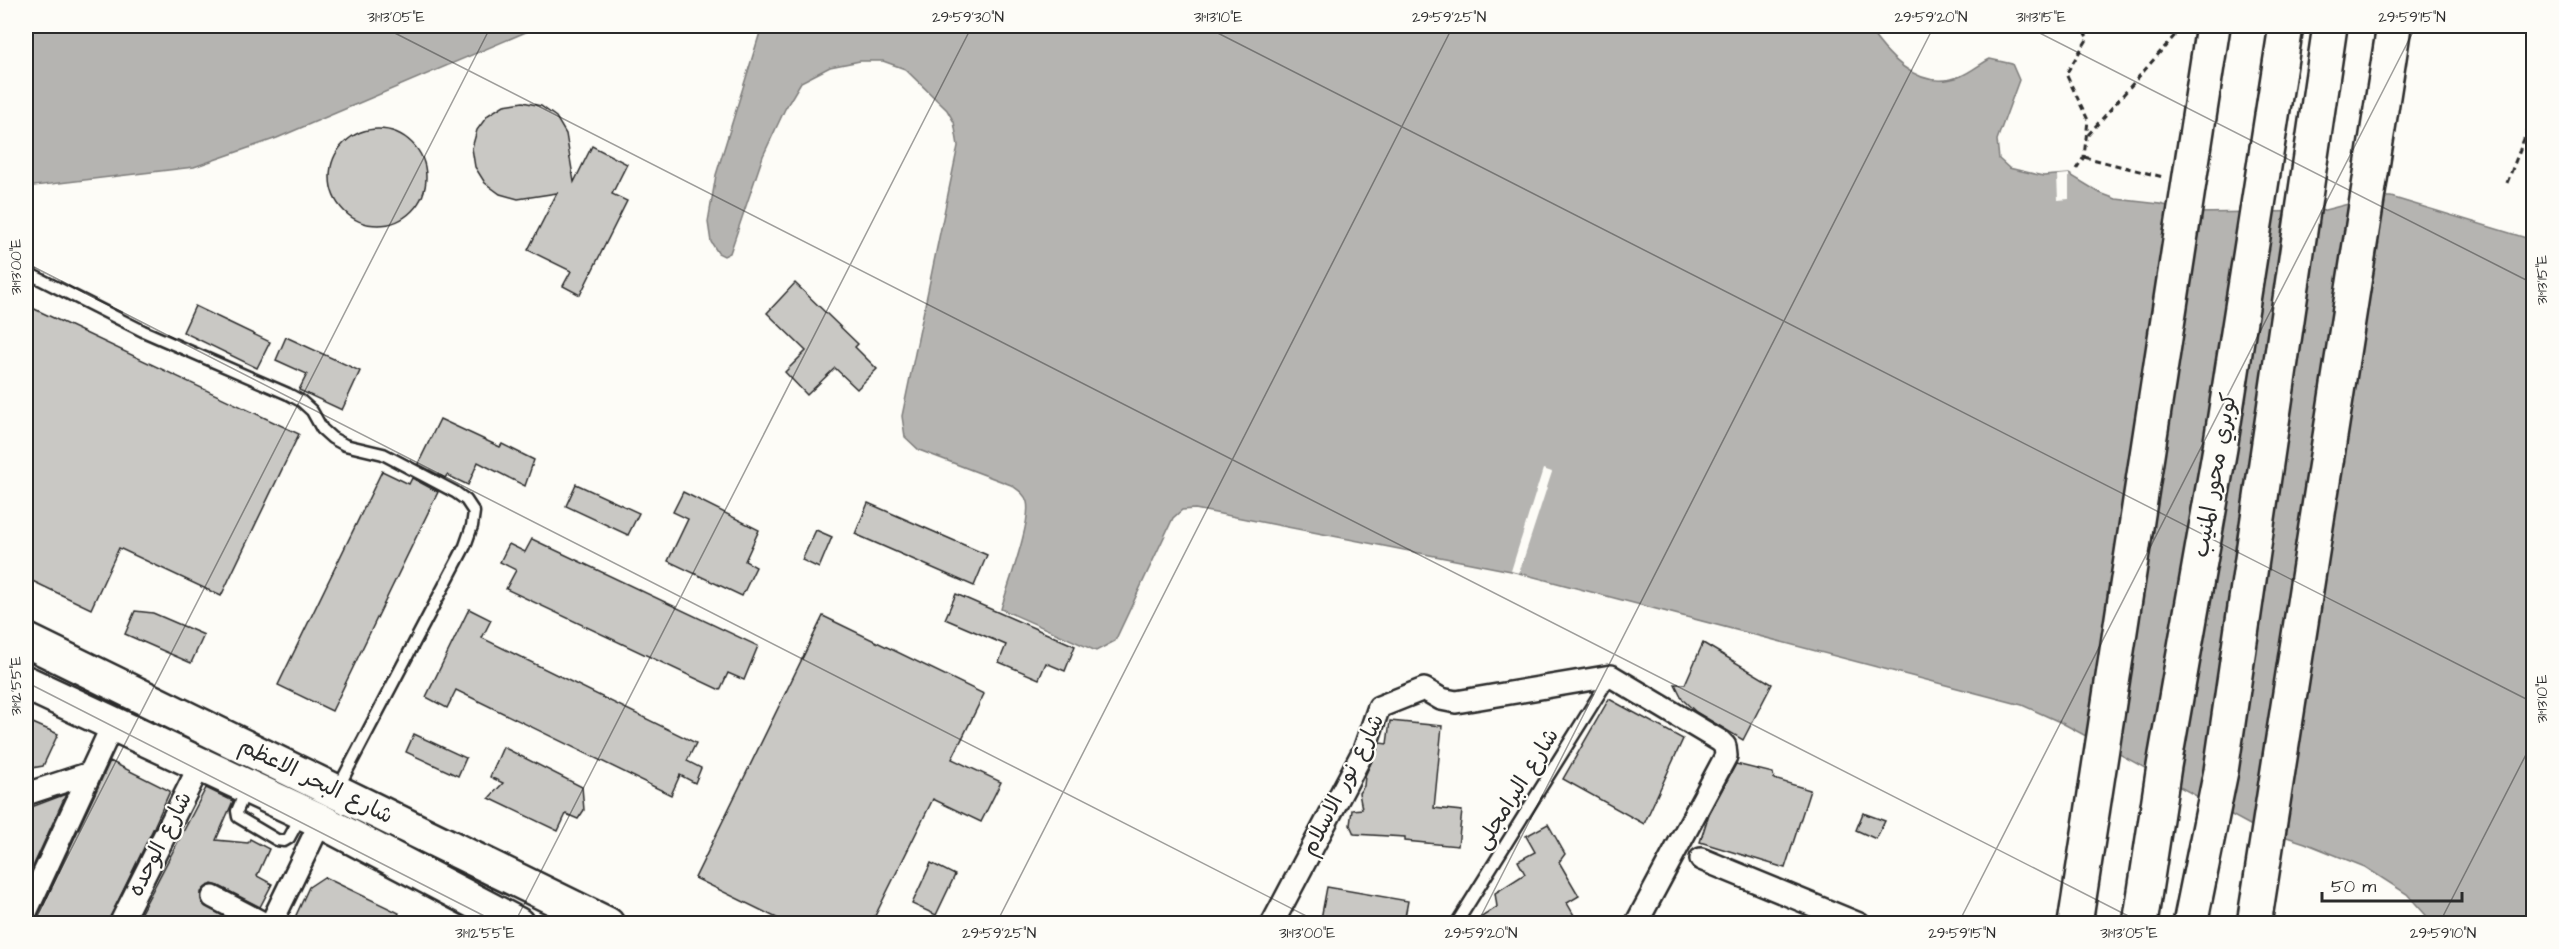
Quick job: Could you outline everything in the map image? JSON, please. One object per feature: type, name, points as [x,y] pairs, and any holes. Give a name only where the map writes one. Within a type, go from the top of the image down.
[{"type":"main road","points":[[2075,924],[2213,26]]},
{"type":"main road","name":"كوبري محور المنيب","points":[[2140,924],[2166,754],[2220,448],[2286,26]]},
{"type":"main road","points":[[2190,924],[2221,771],[2330,26]]},
{"type":"main road","points":[[2254,924],[2394,26]]},
{"type":"main road","name":"شارع البحر الاعظم","points":[[26,640],[607,924]]},
{"type":"main road","name":"شارع البحر الاعظم","points":[[26,683],[312,817],[517,924]]},
{"type":"street","name":"شارع نور الاسلام","points":[[1272,924],[1364,750],[1379,707],[1424,689],[1441,699],[1456,702],[1611,676]]},
{"type":"street","points":[[1611,676],[1720,741],[1726,749],[1726,756],[1636,924]]},
{"type":"street","points":[[26,912],[112,724]]},
{"type":"street","name":"شارع الوحده","points":[[120,924],[200,765]]},
{"type":"street","points":[[26,794],[90,772]]},
{"type":"street","points":[[271,924],[312,817]]},
{"type":"street","points":[[1701,859],[1859,924]]},
{"type":"street","points":[[213,897],[265,924]]},
{"type":"lane","points":[[26,272],[143,331],[301,401],[332,438],[345,445],[383,454],[414,470],[455,492],[466,500],[474,512],[465,546],[337,791]]},
{"type":"lane","name":"شارع البرامجلى","points":[[1456,924],[1611,676]]},
{"type":"path","points":[[2076,170],[2084,157],[2088,120],[2066,74],[2088,38],[2080,26]]},
{"type":"path","points":[[2086,136],[2183,26]]},
{"type":"path","points":[[2507,183],[2534,113]]},
{"type":"path","points":[[2084,157],[2170,179]]},
{"type":"shaded area","points":[[26,26],[540,26],[277,138],[194,167],[26,187]]},
{"type":"shaded area","points":[[762,26],[1867,26],[1884,49],[1906,69],[1932,80],[1946,80],[1961,76],[1990,59],[2012,64],[2019,80],[1997,140],[1999,159],[2009,168],[2043,176],[2069,174],[2100,193],[2116,199],[2160,204],[2195,213],[2321,211],[2369,197],[2391,197],[2533,240],[2533,923],[2433,923],[2407,894],[2365,867],[2305,843],[2250,825],[2062,723],[2022,705],[1511,571],[1195,509],[1182,510],[1173,518],[1115,641],[1096,651],[1001,609],[1023,539],[1028,511],[1026,499],[1011,485],[919,450],[905,437],[902,416],[958,146],[954,122],[947,110],[905,69],[883,61],[860,61],[830,67],[801,82],[785,109],[763,156],[730,253],[724,256],[718,253],[711,242],[708,222],[716,175]]},
{"type":"pier","points":[[2069,174],[2069,199],[2058,200],[2057,175]]},
{"type":"pier","points":[[1543,469],[1552,472],[1519,573],[1511,571]]},
{"type":"building","points":[[523,102],[541,106],[556,117],[566,134],[574,182],[592,146],[627,164],[612,194],[627,201],[580,295],[563,286],[571,271],[528,250],[557,193],[518,199],[500,194],[485,183],[475,167],[472,148],[477,130],[488,115],[504,105]]},
{"type":"building","points":[[378,129],[396,133],[412,143],[422,159],[426,177],[422,195],[412,211],[396,221],[378,225],[360,221],[344,211],[334,195],[330,177],[334,159],[344,143],[360,133]]},
{"type":"building","points":[[795,283],[858,344],[855,347],[877,369],[857,389],[835,368],[807,395],[785,372],[806,351],[767,313]]},
{"type":"building","points":[[26,305],[299,434],[221,596],[119,548],[91,609],[26,578]]},
{"type":"building","points":[[195,306],[270,342],[257,368],[183,332]]},
{"type":"building","points":[[286,337],[360,371],[342,410],[299,390],[307,374],[276,360]]},
{"type":"building","points":[[440,419],[500,447],[502,444],[534,460],[525,486],[478,462],[468,485],[447,475],[445,478],[418,464]]},
{"type":"building","points":[[382,471],[409,484],[412,478],[438,492],[332,711],[278,685]]},
{"type":"building","points":[[576,484],[639,513],[628,535],[566,506]]},
{"type":"building","points":[[683,492],[759,530],[745,561],[756,567],[742,596],[668,561],[688,519],[673,512]]},
{"type":"building","points":[[868,503],[987,555],[974,586],[855,534]]},
{"type":"building","points":[[816,530],[832,537],[819,568],[802,560]]},
{"type":"building","points":[[532,539],[758,646],[744,680],[728,673],[720,690],[506,589],[516,570],[500,562],[509,544],[525,552]]},
{"type":"building","points":[[956,594],[1075,646],[1065,671],[1046,663],[1039,679],[999,662],[1006,645],[945,619]]},
{"type":"building","points":[[469,609],[491,620],[482,638],[696,743],[687,761],[701,768],[695,783],[680,775],[671,795],[456,690],[447,708],[426,697]]},
{"type":"building","points":[[135,611],[153,613],[204,635],[191,663],[125,634]]},
{"type":"building","points":[[823,616],[984,694],[952,759],[1001,782],[981,822],[933,799],[871,924],[789,924],[695,878]]},
{"type":"building","points":[[1703,643],[1772,684],[1743,740],[1696,712],[1683,700],[1675,684],[1685,684]]},
{"type":"building","points":[[1609,699],[1683,739],[1644,824],[1563,779]]},
{"type":"building","points":[[26,720],[58,734],[43,766],[26,769]]},
{"type":"building","points":[[1390,721],[1442,726],[1434,808],[1462,811],[1458,846],[1405,841],[1405,837],[1354,834],[1350,825],[1352,810],[1362,809],[1359,793],[1364,786],[1365,776],[1380,743],[1387,744]]},
{"type":"building","points":[[414,734],[466,758],[458,776],[406,752]]},
{"type":"building","points":[[503,747],[582,787],[584,810],[578,819],[566,814],[558,831],[489,798],[503,783],[490,777]]},
{"type":"building","points":[[110,761],[170,791],[154,827],[107,924],[32,924],[38,917]]},
{"type":"building","points":[[1736,764],[1773,773],[1774,779],[1810,790],[1785,868],[1700,842],[1709,814]]},
{"type":"building","points":[[206,788],[233,801],[216,840],[248,843],[250,839],[269,849],[257,876],[272,884],[260,907],[212,884],[201,892],[202,903],[236,924],[135,924]]},
{"type":"building","points":[[66,794],[26,882],[26,809]]},
{"type":"building","points":[[1863,813],[1885,821],[1876,839],[1856,830]]},
{"type":"building","points":[[1548,824],[1565,854],[1559,862],[1579,896],[1567,903],[1579,924],[1471,924],[1497,907],[1495,893],[1525,874],[1518,861],[1535,852],[1526,836]]},
{"type":"building","points":[[931,863],[955,875],[936,915],[912,904]]},
{"type":"building","points":[[324,877],[399,913],[394,924],[292,924],[309,887]]},
{"type":"building","points":[[1327,887],[1408,901],[1404,922],[1320,924]]}]
